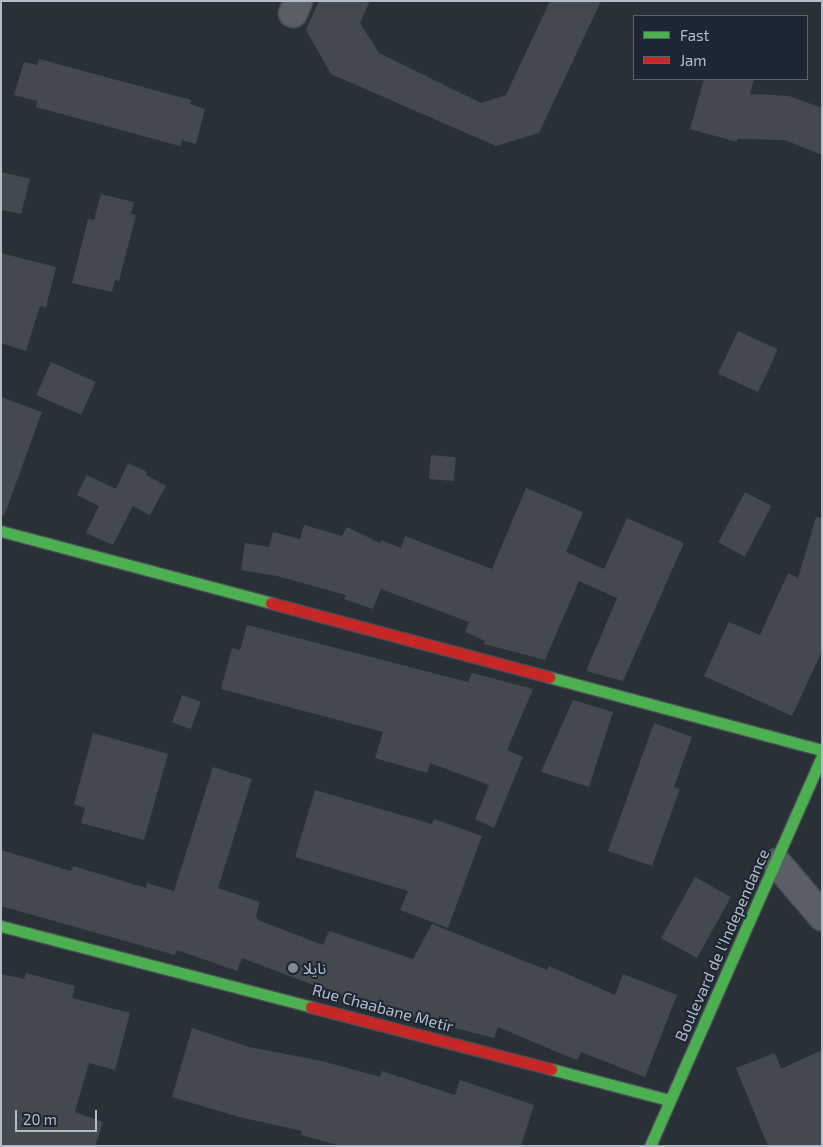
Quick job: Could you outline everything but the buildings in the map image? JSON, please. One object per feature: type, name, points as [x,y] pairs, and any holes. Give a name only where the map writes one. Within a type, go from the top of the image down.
[{"type":"street","points":[[1,531],[822,750]]},
{"type":"street","name":"Boulevard de l'Independance","points":[[650,1146],[777,863],[822,756]]},
{"type":"street","points":[[777,863],[822,916]]},
{"type":"street","name":"Rue Chaabane Metir","points":[[1,926],[669,1100]]},
{"type":"traffic: fast","points":[[1,531],[271,603]]},
{"type":"traffic: fast","points":[[549,677],[822,750]]},
{"type":"traffic: fast","points":[[650,1146],[822,756]]},
{"type":"traffic: fast","points":[[1,926],[311,1007]]},
{"type":"traffic: fast","points":[[551,1069],[669,1100]]},
{"type":"traffic: jam","points":[[271,603],[549,677]]},
{"type":"traffic: jam","points":[[311,1007],[551,1069]]},
{"type":"place","name":"نايلا","points":[[293,968]]}]
